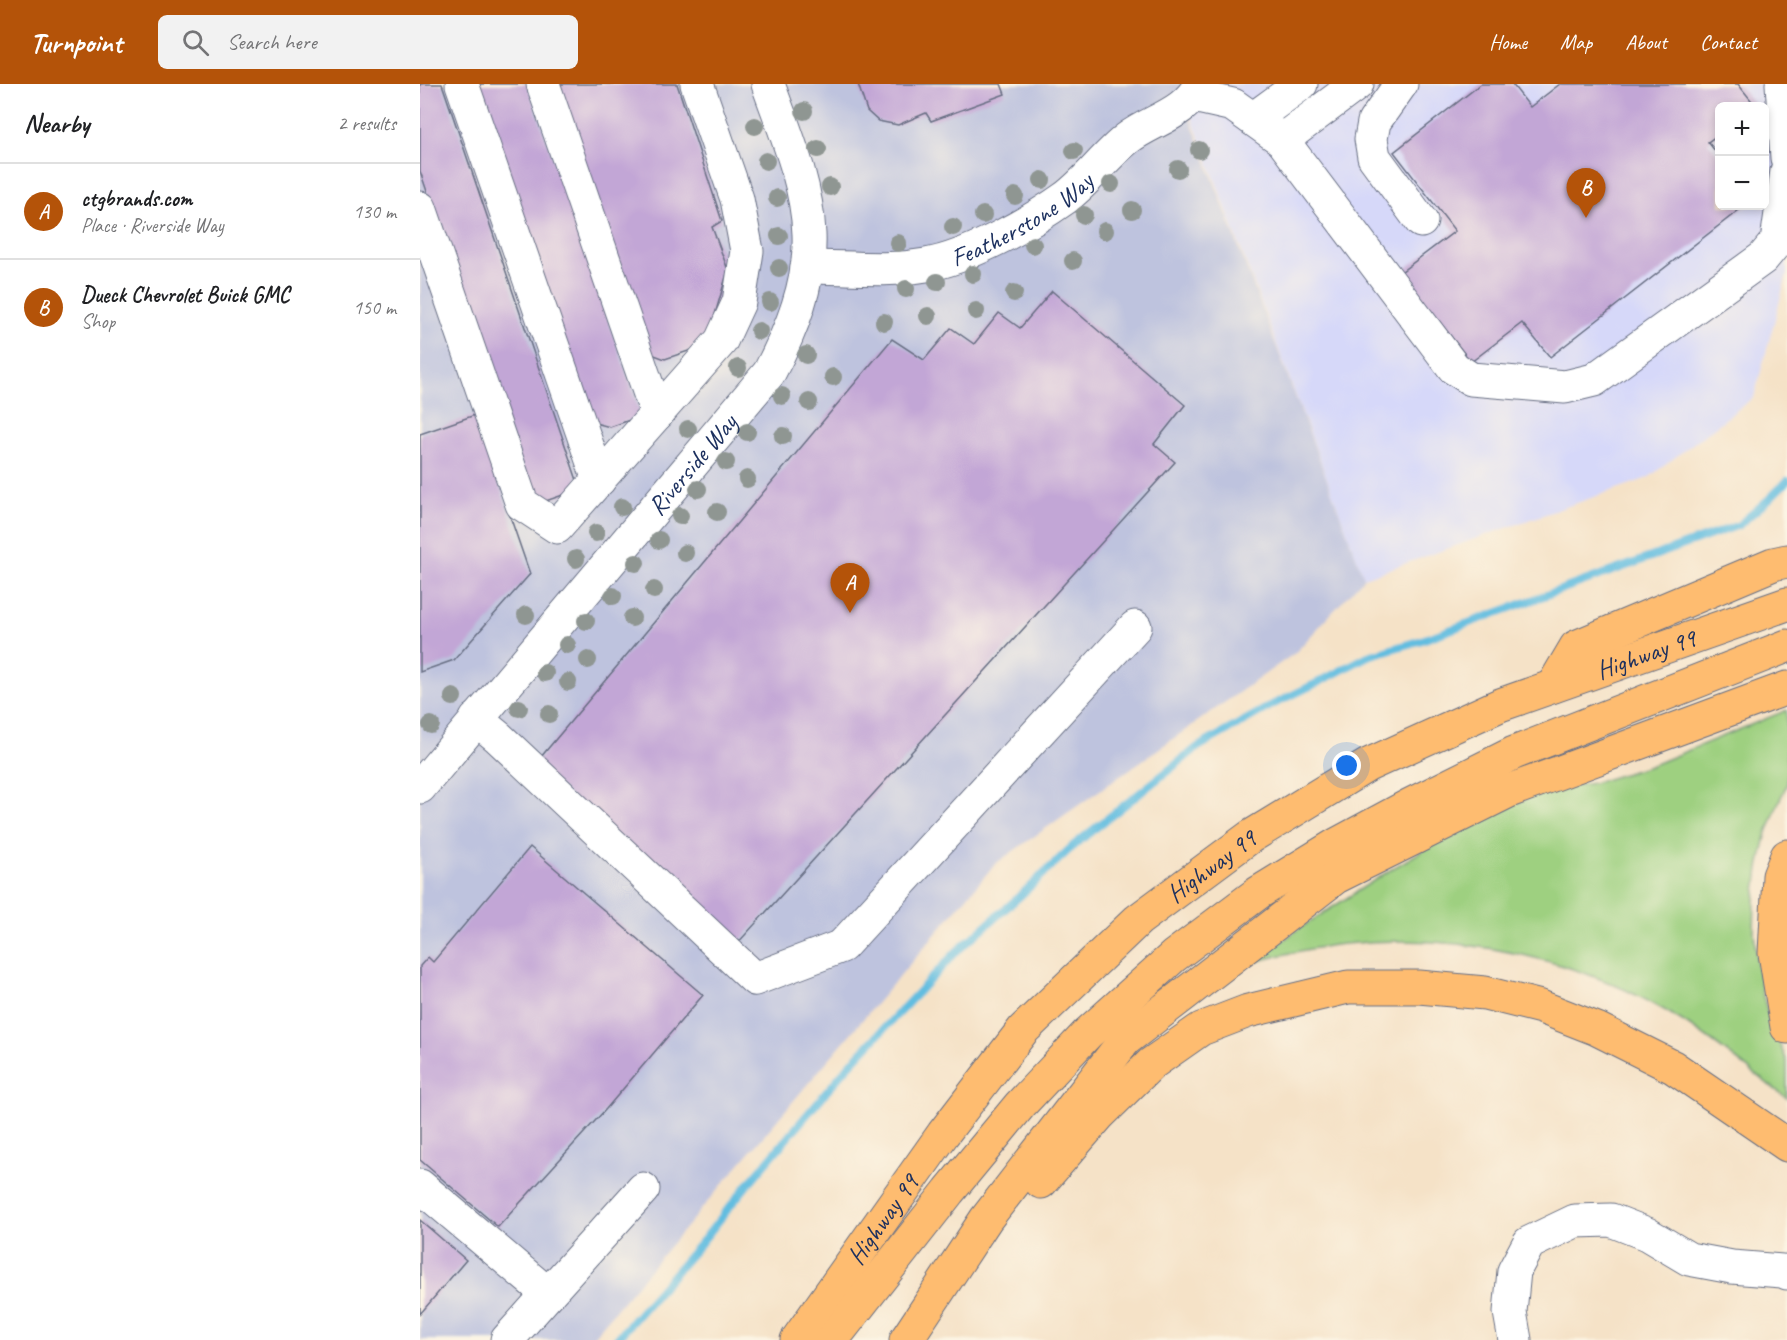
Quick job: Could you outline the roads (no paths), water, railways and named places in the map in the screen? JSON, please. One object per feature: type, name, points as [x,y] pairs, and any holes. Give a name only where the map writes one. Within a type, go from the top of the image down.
[{"type":"highway","points":[[1553,686],[1576,647],[1782,558]]},
{"type":"highway","name":"Highway 99","points":[[797,1340],[943,1134],[1023,1030],[1138,920],[1250,837],[1368,765],[1500,705],[1787,604]]},
{"type":"highway","points":[[832,1340],[1020,1105],[1088,1033],[1174,956],[1257,893],[1336,845],[1514,753],[1787,646]]},
{"type":"highway","points":[[906,1340],[986,1219],[1125,1040],[1336,878],[1509,791],[1787,688]]},
{"type":"highway","points":[[1787,856],[1779,876],[1775,953],[1787,1027]]},
{"type":"highway","points":[[986,1219],[1026,1200],[1099,1114],[1151,1064],[1201,1029],[1248,1011],[1348,987],[1419,987],[1485,993],[1541,1007],[1597,1029],[1673,1067],[1787,1145]]},
{"type":"highway","points":[[860,1340],[949,1191]]},
{"type":"street","points":[[462,84],[598,480]]},
{"type":"street","points":[[543,84],[657,414]]},
{"type":"street","points":[[420,208],[522,504],[557,527],[721,341],[739,302],[747,252],[737,199],[696,84]]},
{"type":"street","name":"Riverside Way","points":[[422,779],[476,719],[769,373],[784,344],[797,309],[807,267],[809,234],[804,198],[794,157],[768,84]]},
{"type":"street","points":[[1253,119],[1301,84]]},
{"type":"street","points":[[1282,140],[1357,84]]},
{"type":"street","points":[[1401,84],[1374,122],[1371,139],[1374,157],[1421,221]]},
{"type":"street","points":[[1782,84],[1787,158]]},
{"type":"street","points":[[1196,90],[1233,105],[1282,140],[1454,368],[1471,379],[1565,387],[1594,380],[1763,258],[1777,241],[1787,171]]},
{"type":"street","name":"Featherstone Way","points":[[807,267],[885,269],[927,265],[965,253],[1027,222],[1067,196],[1128,139],[1164,116],[1180,109],[1196,90]]},
{"type":"street","points":[[476,719],[754,979],[842,946],[1135,627]]},
{"type":"street","points":[[420,1186],[548,1294]]},
{"type":"street","points":[[507,1340],[643,1189]]},
{"type":"street","points":[[1515,1340],[1510,1312],[1514,1271],[1529,1243],[1575,1221],[1611,1220],[1647,1234],[1689,1259],[1732,1267],[1787,1273]]},
{"type":"waterway","points":[[616,1340],[701,1243],[845,1070],[956,952],[1074,845],[1198,747],[1274,704],[1368,656],[1422,640],[1739,525],[1787,481]]},
{"type":"place","name":"Dueck Chevrolet Buick GMC","points":[[1586,218]]},
{"type":"place","name":"ctgbrands.com","points":[[850,613]]}]
